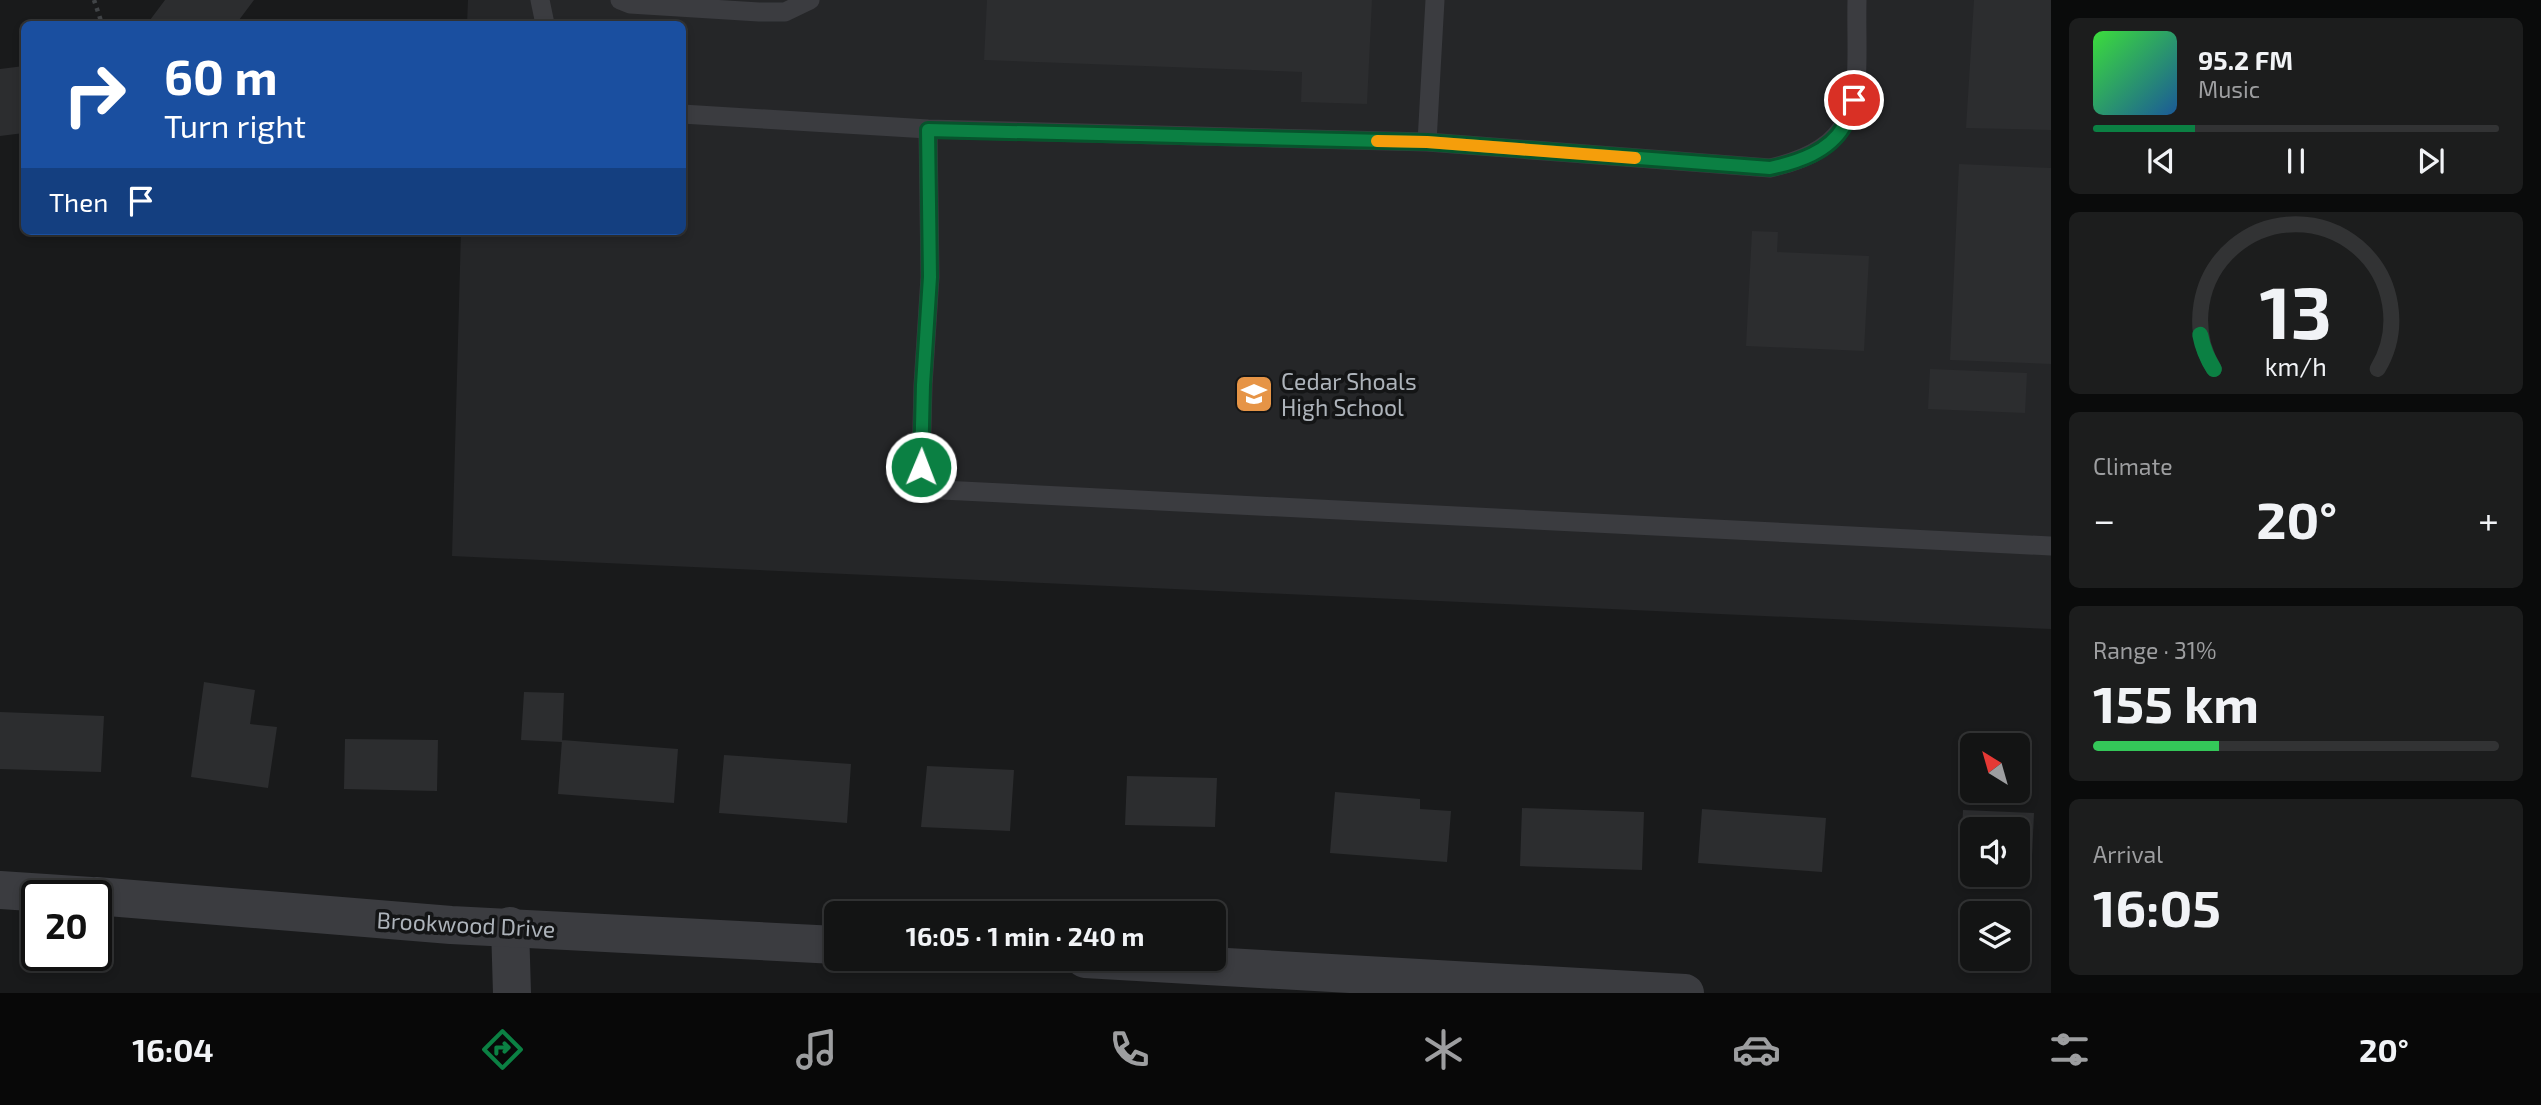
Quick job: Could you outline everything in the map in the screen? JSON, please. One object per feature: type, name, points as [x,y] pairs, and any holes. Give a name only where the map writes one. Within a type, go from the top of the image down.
[{"type":"street","name":"Brookwood Drive","points":[[0,890],[21,891]]},
{"type":"street","name":"Brookwood Drive","points":[[112,897],[451,925],[824,944]]},
{"type":"street","points":[[510,926],[512,993]]},
{"type":"street","points":[[1226,967],[1685,993]]},
{"type":"lane","points":[[540,0],[544,21]]},
{"type":"lane","points":[[620,0],[630,4],[759,12],[785,12],[810,0]]},
{"type":"lane","points":[[1427,142],[1435,0]]},
{"type":"lane","points":[[686,114],[928,130],[1427,142],[1770,168],[1796,163],[1821,150],[1844,127],[1854,100],[1857,0]]},
{"type":"lane","points":[[928,130],[930,277],[921,467],[932,485],[942,490],[2051,546]]},
{"type":"path","points":[[94,0],[101,21]]},
{"type":"shaded area","name":"Cedar Shoals High School","points":[[468,0],[2051,0],[2051,629],[452,556],[461,235],[686,235],[686,21],[467,21]]},
{"type":"building","points":[[165,0],[254,0],[238,21],[149,21]]},
{"type":"building","points":[[987,0],[1372,0],[1367,104],[1301,102],[1302,72],[984,60]]},
{"type":"building","points":[[1974,0],[2051,0],[2051,130],[1966,128]]},
{"type":"building","points":[[21,66],[21,133],[0,136],[0,69]]},
{"type":"building","points":[[1959,164],[2051,168],[2051,364],[1950,360]]},
{"type":"building","points":[[1752,231],[1778,232],[1777,252],[1869,256],[1864,351],[1746,346]]},
{"type":"building","points":[[1930,369],[2027,373],[2025,413],[1928,409]]},
{"type":"building","points":[[204,682],[255,690],[250,724],[277,727],[268,788],[191,777]]},
{"type":"building","points":[[524,692],[564,693],[562,742],[521,740]]},
{"type":"building","points":[[0,712],[104,716],[101,772],[0,769]]},
{"type":"building","points":[[345,739],[438,740],[437,791],[344,789]]},
{"type":"building","points":[[562,740],[678,749],[674,803],[558,794]]},
{"type":"building","points":[[724,755],[851,764],[847,823],[719,813]]},
{"type":"building","points":[[927,766],[1014,770],[1010,831],[921,827]]},
{"type":"building","points":[[1127,776],[1217,778],[1215,827],[1125,825]]},
{"type":"building","points":[[1335,792],[1420,799],[1420,809],[1451,811],[1447,862],[1330,853]]},
{"type":"building","points":[[1522,808],[1644,812],[1642,870],[1520,866]]},
{"type":"building","points":[[1702,809],[1826,818],[1822,872],[1698,863]]},
{"type":"building","points":[[1963,810],[2034,813],[2031,878],[2030,817],[1963,817]]},
{"type":"slow traffic","points":[[1377,141],[1427,142],[1635,158]]},
{"type":"place","name":"Cedar Shoals High School","points":[[1254,394]]},
{"type":"route","points":[[921,467],[930,277],[928,130],[1427,142],[1770,168],[1796,163],[1821,150],[1844,127],[1854,100]]}]
